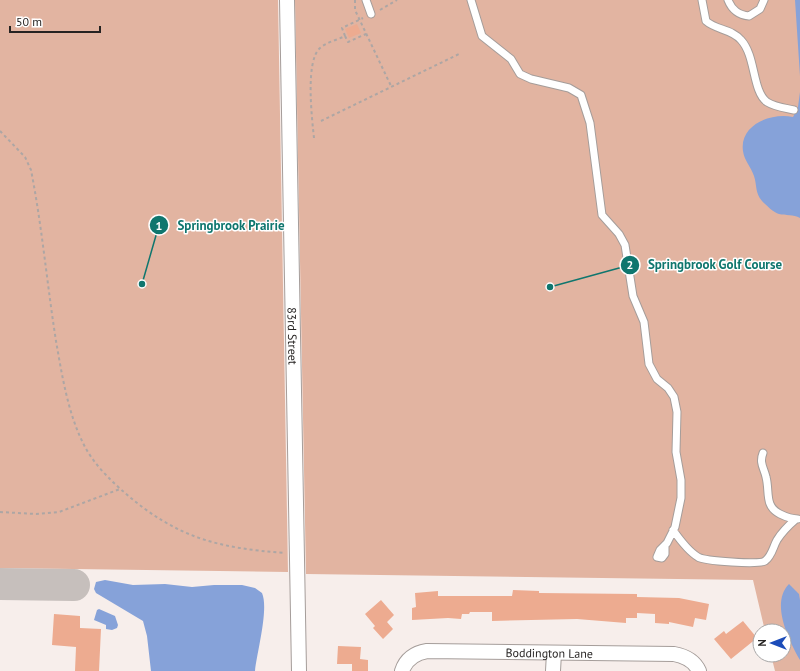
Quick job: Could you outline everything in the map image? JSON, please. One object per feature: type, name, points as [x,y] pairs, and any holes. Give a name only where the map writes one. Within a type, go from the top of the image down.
[{"type":"street","name":"83rd Street","points":[[287,0],[299,671]]},
{"type":"street","name":"Boddington Lane","points":[[402,671],[406,662],[412,656],[427,651],[674,654],[684,656],[692,662],[699,671]]},
{"type":"street","points":[[553,671],[554,653]]},
{"type":"lane","points":[[366,0],[371,14]]},
{"type":"lane","points":[[471,0],[482,36],[511,59],[520,74],[531,79],[570,88],[581,95],[590,123],[602,215],[619,234],[625,245],[633,296],[644,322],[649,364],[657,379],[668,388],[674,397],[677,412],[676,452],[681,480],[681,498],[673,530],[665,545]]},
{"type":"lane","points":[[702,0],[706,21],[736,34],[746,45],[763,97],[771,104],[794,110]]},
{"type":"lane","points":[[728,0],[738,14],[749,16],[760,9],[764,0]]},
{"type":"lane","points":[[673,530],[691,551],[700,558],[710,561],[728,561],[754,564],[764,562],[771,554],[777,539],[798,519],[776,512],[769,504],[766,477],[761,462],[763,453]]},
{"type":"path","points":[[355,0],[355,10],[391,86]]},
{"type":"path","points":[[366,34],[348,42],[342,28],[393,4],[397,0]]},
{"type":"path","points":[[314,138],[311,97],[313,60],[320,47],[345,36]]},
{"type":"path","points":[[321,121],[459,54]]},
{"type":"path","points":[[0,132],[25,157],[31,170],[59,359],[65,387],[80,436],[93,460],[120,489],[152,515],[173,528],[196,538],[238,549],[288,553]]},
{"type":"path","points":[[0,512],[36,514],[59,512],[120,489]]},
{"type":"shaded area","points":[[0,0],[278,0],[288,572],[0,568]]},
{"type":"shaded area","points":[[295,0],[800,0],[800,671],[775,671],[773,663],[792,663],[792,623],[763,623],[753,580],[306,574]]},
{"type":"water","points":[[795,0],[800,0],[800,76]]},
{"type":"water","points":[[800,92],[800,218],[777,213],[770,209],[762,201],[757,192],[754,176],[743,151],[743,142],[746,134],[752,127],[767,118],[776,116],[793,117],[798,107]]},
{"type":"water","points":[[105,580],[133,585],[165,584],[192,587],[242,585],[255,588],[262,593],[264,609],[255,671],[151,671],[147,636],[143,621],[96,593],[94,589],[96,582]]},
{"type":"water","points":[[789,584],[799,594],[800,660],[792,645],[792,623],[783,622],[781,601]]},
{"type":"water","points":[[99,609],[115,616],[118,625],[117,628],[112,630],[106,629],[106,625],[94,620],[97,610]]},
{"type":"building","points":[[357,24],[361,33],[349,38],[345,29]]},
{"type":"building","points":[[513,590],[539,591],[539,593],[637,594],[637,597],[679,598],[709,604],[706,620],[695,618],[693,627],[669,622],[669,624],[655,623],[655,614],[637,613],[637,618],[626,618],[626,623],[577,619],[492,621],[492,612],[470,612],[469,614],[462,614],[461,619],[448,618],[412,620],[412,608],[416,607],[415,593],[438,591],[438,596],[512,596]]},
{"type":"building","points":[[381,600],[394,615],[387,622],[393,629],[383,639],[373,628],[375,626],[365,614]]},
{"type":"building","points":[[54,614],[80,616],[80,628],[101,629],[99,671],[75,671],[76,647],[52,645]]},
{"type":"building","points":[[743,621],[752,632],[752,642],[731,659],[714,639],[724,631],[726,634]]},
{"type":"building","points":[[338,646],[361,647],[360,659],[368,660],[368,671],[352,671],[352,664],[337,664]]},
{"type":"taxiway","points":[[0,584],[74,585]]},
{"type":"place","name":"Springbrook Prairie","points":[[142,284]]},
{"type":"place","name":"Springbrook Golf Course","points":[[550,287]]}]
